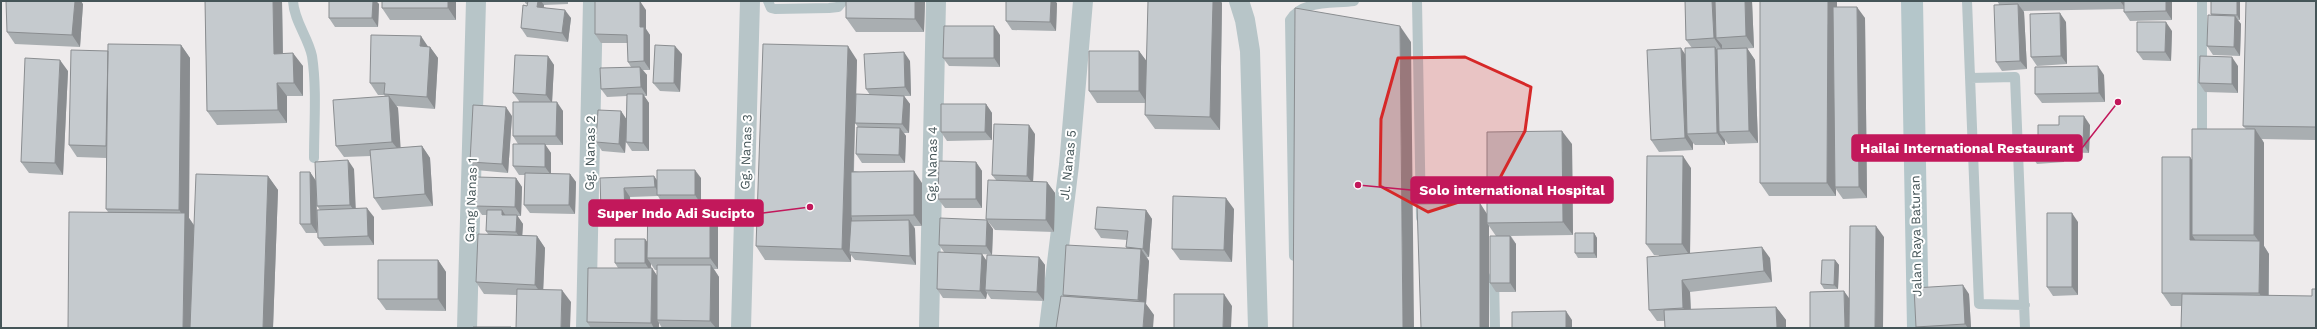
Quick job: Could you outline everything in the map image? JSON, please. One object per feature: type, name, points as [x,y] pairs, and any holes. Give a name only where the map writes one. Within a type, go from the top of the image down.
[{"type":"main road","name":"Jalan Raya Baturan","points":[[1912,1],[1918,328]]},
{"type":"street","name":"Gang Nanas 1","points":[[467,328],[476,1]]},
{"type":"street","name":"Gg. Nanas 2","points":[[586,328],[593,1]]},
{"type":"street","name":"Gg. Nanas 3","points":[[741,328],[750,1]]},
{"type":"street","name":"Gg. Nanas 4","points":[[929,328],[936,1]]},
{"type":"street","name":"Jl. Nanas 5","points":[[1049,328],[1069,165],[1083,1]]},
{"type":"street","points":[[1239,1],[1245,20],[1250,51],[1258,328]]},
{"type":"lane","points":[[294,1],[298,20],[309,44],[315,77],[314,158]]},
{"type":"lane","points":[[768,1],[771,8],[775,9],[838,7],[843,1]]},
{"type":"lane","points":[[1294,265],[1290,20],[1299,9],[1307,5],[1354,1]]},
{"type":"lane","points":[[1418,1],[1422,232]]},
{"type":"lane","points":[[1967,1],[1979,304],[2025,305]]},
{"type":"lane","points":[[2202,1],[2202,132]]},
{"type":"lane","points":[[1970,78],[2015,77],[2025,328]]},
{"type":"lane","points":[[1494,264],[1495,328]]},
{"type":"highlighted area","points":[[1465,57],[1531,87],[1525,131],[1493,191],[1428,212],[1380,186],[1381,119],[1398,58]]},
{"type":"building","points":[[6,1],[75,1],[72,35],[7,32]]},
{"type":"building","points":[[205,1],[273,1],[274,54],[293,53],[294,83],[277,83],[278,110],[207,111]]},
{"type":"building","points":[[329,1],[373,1],[372,18],[329,18]]},
{"type":"building","points":[[382,1],[448,1],[448,8],[382,8]]},
{"type":"building","points":[[528,1],[538,1],[537,7],[565,10],[562,33],[521,28],[523,5],[527,6]]},
{"type":"building","points":[[595,1],[640,1],[640,27],[644,27],[644,61],[628,62],[627,35],[595,34]]},
{"type":"building","points":[[846,1],[915,1],[915,19],[846,18]]},
{"type":"building","points":[[1006,1],[1051,1],[1050,22],[1006,21]]},
{"type":"building","points":[[1148,1],[1213,1],[1210,117],[1145,115]]},
{"type":"building","points":[[1685,1],[1712,1],[1714,38],[1686,40]]},
{"type":"building","points":[[1715,1],[1745,1],[1746,36],[1716,38]]},
{"type":"building","points":[[1760,1],[1828,1],[1827,183],[1760,183]]},
{"type":"building","points":[[2124,1],[2166,1],[2166,11],[2124,12]]},
{"type":"building","points":[[2211,1],[2237,1],[2237,15],[2211,14]]},
{"type":"building","points":[[2246,1],[2316,1],[2316,127],[2243,126]]},
{"type":"building","points":[[2018,4],[2020,61],[1996,62],[1994,5]]},
{"type":"building","points":[[1833,7],[1857,7],[1859,187],[1835,187]]},
{"type":"building","points":[[1295,8],[1400,26],[1403,328],[1293,328]]},
{"type":"building","points":[[2060,13],[2061,56],[2031,57],[2030,14]]},
{"type":"building","points":[[2208,15],[2235,16],[2234,47],[2207,46]]},
{"type":"building","points":[[2137,22],[2166,22],[2165,52],[2137,52]]},
{"type":"building","points":[[944,26],[994,26],[994,58],[943,58]]},
{"type":"building","points":[[371,35],[421,36],[420,46],[430,47],[427,97],[384,94],[385,83],[370,83]]},
{"type":"building","points":[[108,44],[181,45],[179,210],[106,209]]},
{"type":"building","points":[[763,44],[848,46],[842,249],[756,246]]},
{"type":"building","points":[[655,45],[675,46],[674,83],[653,83]]},
{"type":"building","points":[[1715,47],[1717,133],[1687,134],[1685,48]]},
{"type":"building","points":[[1681,48],[1685,138],[1651,140],[1647,50]]},
{"type":"building","points":[[1747,48],[1749,131],[1719,132],[1717,49]]},
{"type":"building","points":[[71,50],[108,51],[106,146],[69,145]]},
{"type":"building","points":[[1089,51],[1139,51],[1139,91],[1089,91]]},
{"type":"building","points":[[904,52],[905,87],[866,89],[864,54]]},
{"type":"building","points":[[515,55],[548,56],[546,95],[513,93]]},
{"type":"building","points":[[2200,56],[2232,57],[2232,84],[2199,83]]},
{"type":"building","points":[[25,58],[60,60],[55,163],[21,162]]},
{"type":"building","points":[[2098,66],[2099,93],[2035,94],[2035,67]]},
{"type":"building","points":[[640,67],[641,87],[601,89],[600,68]]},
{"type":"building","points":[[627,94],[643,94],[643,143],[626,142]]},
{"type":"building","points":[[856,94],[904,96],[902,124],[855,123]]},
{"type":"building","points":[[389,96],[392,142],[336,146],[333,100]]},
{"type":"building","points":[[513,102],[557,102],[556,136],[513,136]]},
{"type":"building","points":[[941,104],[986,104],[985,132],[941,132]]},
{"type":"building","points":[[473,105],[506,107],[502,164],[470,162]]},
{"type":"building","points":[[598,110],[621,111],[619,144],[596,142]]},
{"type":"building","points":[[2059,116],[2084,116],[2083,144],[2058,144],[2058,153],[2031,155],[2030,141],[2038,140],[2038,125],[2059,125]]},
{"type":"building","points":[[994,124],[1029,125],[1027,176],[992,175]]},
{"type":"building","points":[[857,127],[900,128],[899,155],[856,154]]},
{"type":"building","points":[[2192,129],[2255,129],[2254,235],[2192,235]]},
{"type":"building","points":[[1562,131],[1563,222],[1487,223],[1487,132]]},
{"type":"building","points":[[513,144],[545,144],[545,167],[513,166]]},
{"type":"building","points":[[422,146],[425,194],[374,198],[370,150]]},
{"type":"building","points":[[1647,156],[1683,156],[1682,244],[1646,244]]},
{"type":"building","points":[[2162,157],[2190,157],[2190,240],[2260,241],[2259,293],[2162,293]]},
{"type":"building","points":[[348,160],[350,205],[317,206],[315,162]]},
{"type":"building","points":[[939,161],[976,162],[976,199],[938,199]]},
{"type":"building","points":[[657,170],[695,170],[695,195],[657,195]]},
{"type":"building","points":[[914,171],[914,215],[851,216],[851,172]]},
{"type":"building","points":[[300,172],[310,172],[311,224],[300,224]]},
{"type":"building","points":[[525,173],[570,174],[569,205],[524,205]]},
{"type":"building","points":[[196,174],[268,176],[263,328],[190,328]]},
{"type":"building","points":[[654,176],[655,187],[624,188],[625,211],[601,211],[600,178]]},
{"type":"building","points":[[476,177],[516,178],[515,207],[476,206]]},
{"type":"building","points":[[988,180],[1047,182],[1046,220],[986,219]]},
{"type":"building","points":[[1173,196],[1226,198],[1224,250],[1172,249]]},
{"type":"building","points":[[648,202],[710,203],[710,258],[647,258]]},
{"type":"building","points":[[1480,203],[1480,328],[1421,328],[1417,204]]},
{"type":"building","points":[[1097,207],[1146,210],[1143,249],[1126,247],[1128,231],[1095,229]]},
{"type":"building","points":[[367,208],[368,236],[318,238],[317,210]]},
{"type":"building","points":[[487,210],[502,210],[502,215],[517,215],[516,232],[486,231]]},
{"type":"building","points":[[69,212],[185,213],[183,328],[68,328]]},
{"type":"building","points":[[2047,213],[2072,213],[2072,287],[2047,287]]},
{"type":"building","points":[[940,218],[987,220],[986,246],[939,245]]},
{"type":"building","points":[[909,220],[910,256],[849,252],[851,221]]},
{"type":"building","points":[[1850,226],[1876,226],[1875,328],[1849,328]]},
{"type":"building","points":[[1575,233],[1594,233],[1594,253],[1575,253]]},
{"type":"building","points":[[478,234],[537,236],[535,285],[476,282]]},
{"type":"building","points":[[1490,236],[1510,236],[1510,283],[1490,283]]},
{"type":"building","points":[[615,239],[645,239],[645,263],[615,263]]},
{"type":"building","points":[[1066,245],[1141,249],[1138,300],[1063,295]]},
{"type":"building","points":[[1762,247],[1764,271],[1682,280],[1683,308],[1649,310],[1647,257]]},
{"type":"building","points":[[938,252],[982,254],[980,291],[937,289]]},
{"type":"building","points":[[987,255],[1039,257],[1037,292],[985,290]]},
{"type":"building","points":[[378,260],[438,260],[438,299],[378,299]]},
{"type":"building","points":[[1822,260],[1835,260],[1834,285],[1821,284]]},
{"type":"building","points":[[657,265],[711,265],[710,321],[657,320]]},
{"type":"building","points":[[588,268],[652,268],[651,323],[587,322]]},
{"type":"building","points":[[1963,285],[1965,324],[1916,327],[1914,288]]},
{"type":"building","points":[[517,289],[562,290],[561,328],[516,328]]},
{"type":"building","points":[[2312,289],[2316,289],[2316,328],[2181,328],[2182,294],[2312,296]]},
{"type":"building","points":[[1844,291],[1845,328],[1810,328],[1810,292]]},
{"type":"building","points":[[1174,294],[1224,294],[1223,328],[1174,328]]},
{"type":"building","points":[[1061,296],[1145,302],[1143,328],[1056,328]]},
{"type":"building","points":[[1776,307],[1777,328],[1665,328],[1664,310]]},
{"type":"building","points":[[1566,311],[1566,328],[1512,328],[1512,312]]},
{"type":"building","points":[[511,327],[511,328],[473,328]]},
{"type":"place","name":"Hailai International Restaurant","points":[[2118,102]]},
{"type":"place","name":"Solo international Hospital","points":[[1358,185]]},
{"type":"place","name":"Super Indo Adi Sucipto","points":[[810,207]]}]
